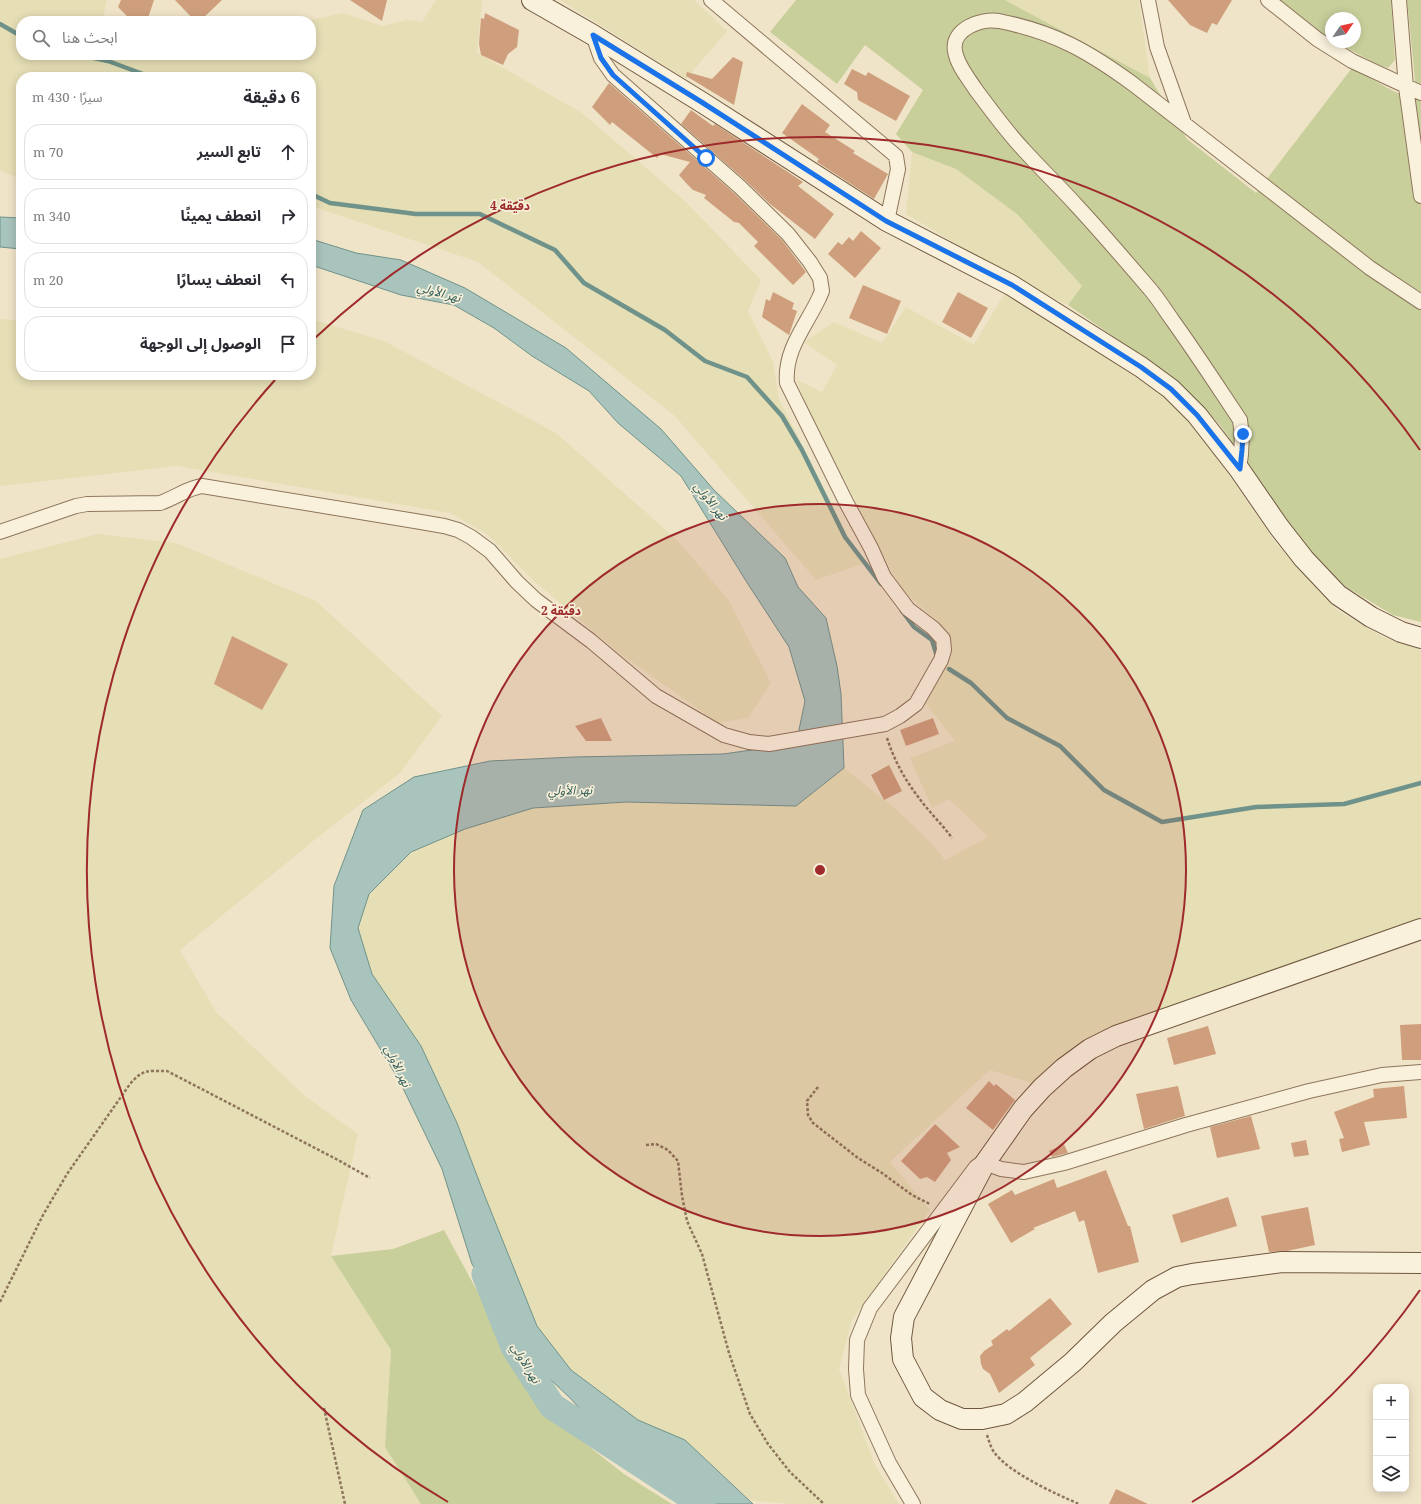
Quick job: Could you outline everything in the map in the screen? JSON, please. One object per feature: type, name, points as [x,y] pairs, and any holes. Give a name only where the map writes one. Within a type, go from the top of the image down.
[{"type":"main road","points":[[532,0],[593,35],[703,103],[886,221],[1012,285],[1141,367],[1171,389],[1197,415],[1240,469],[1279,526],[1304,559],[1338,595],[1371,617],[1401,632],[1421,638]]},
{"type":"main road","points":[[1421,929],[1116,1036],[1090,1049],[1064,1068],[1042,1088],[1023,1110],[985,1163],[904,1317],[901,1338],[903,1359],[923,1397],[940,1410],[962,1419],[982,1419],[1006,1414],[1025,1402],[1152,1290],[1177,1277],[1282,1262],[1421,1263]]},
{"type":"street","points":[[711,0],[896,156],[898,169],[886,221]]},
{"type":"street","points":[[1148,0],[1157,47],[1184,124]]},
{"type":"street","points":[[1268,0],[1317,39],[1352,61],[1421,93]]},
{"type":"street","points":[[1399,0],[1406,87],[1421,196]]},
{"type":"street","points":[[1240,469],[1243,434],[1240,420],[1191,346],[1150,290],[1077,205],[1022,148],[994,115],[970,82],[955,52],[955,43],[966,28],[986,20],[996,20],[1028,27],[1081,49],[1105,64],[1370,268],[1421,302]]},
{"type":"street","points":[[0,532],[76,506],[87,504],[160,503],[194,487],[202,486],[369,512],[444,526],[458,530],[471,537],[490,551],[517,582],[536,600],[591,642],[656,696],[724,735],[749,742],[769,744],[885,724],[896,719],[916,704],[941,660],[944,650],[943,639],[908,609],[884,577],[871,548],[846,502],[787,383],[786,372],[791,350],[822,291],[820,278],[798,246],[768,213],[613,75],[601,58],[593,35]]},
{"type":"street","points":[[913,1504],[889,1462],[858,1395],[856,1369],[857,1340],[870,1308],[976,1167],[985,1163],[1001,1169],[1024,1172],[1064,1163],[1186,1125],[1309,1091],[1382,1075],[1421,1072]]},
{"type":"path","points":[[885,724],[885,733],[890,749],[903,775],[919,798],[952,838]]},
{"type":"path","points":[[0,1302],[43,1215],[67,1174],[130,1084],[139,1074],[149,1071],[167,1071],[370,1178]]},
{"type":"path","points":[[818,1087],[807,1101],[808,1115],[813,1123],[858,1158],[912,1195],[933,1205],[944,1208]]},
{"type":"path","points":[[646,1145],[656,1144],[668,1150],[678,1160],[682,1196],[687,1221],[702,1254],[729,1353],[750,1414],[768,1444],[790,1472],[824,1504]]},
{"type":"path","points":[[324,1408],[345,1504]]},
{"type":"path","points":[[982,1419],[994,1453],[1013,1470],[1052,1492],[1079,1504]]},
{"type":"shaded area","points":[[0,0],[107,0],[103,16],[16,16],[16,60],[316,60],[316,19],[343,13],[382,26],[408,20],[422,22],[436,0],[482,0],[477,53],[582,113],[686,202],[761,280],[748,311],[773,362],[779,399],[862,564],[816,580],[675,416],[478,262],[316,208],[316,72],[16,72],[16,177],[0,170]]},
{"type":"shaded area","points":[[560,0],[694,0],[727,31],[686,79]]},
{"type":"shaded area","points":[[1005,0],[1139,0],[1150,78]]},
{"type":"shaded area","points":[[912,152],[956,169],[1017,214],[1082,286],[1068,305],[1013,278],[906,214]]},
{"type":"shaded area","points":[[1007,289],[1176,405],[1218,459],[1275,542],[1337,610],[1383,637],[1421,650],[1421,919],[1088,1038],[1034,1084],[990,1070],[890,1162],[930,1210],[852,1320],[839,1369],[875,1465],[899,1504],[790,1504],[750,1500],[685,1440],[638,1420],[571,1370],[537,1326],[457,1122],[421,1046],[372,974],[358,928],[369,894],[411,852],[465,829],[533,808],[626,802],[796,806],[844,768],[896,809],[932,844],[945,860],[988,837],[949,799],[932,808],[910,758],[955,741],[926,704],[950,657],[947,639],[936,620],[901,589],[807,408],[797,380],[822,392],[837,365],[804,342],[834,322],[882,343],[906,307],[974,345]]},
{"type":"shaded area","points":[[0,319],[16,321],[16,380],[316,380],[316,321],[384,341],[556,433],[675,538],[728,599],[771,683],[748,718],[718,723],[619,653],[534,581],[487,534],[450,513],[177,466],[0,486]]},
{"type":"shaded area","points":[[98,534],[176,543],[316,601],[442,716],[400,773],[312,842],[180,950],[216,1012],[305,1096],[358,1134],[331,1256],[391,1350],[385,1447],[421,1504],[0,1504],[0,559]]},
{"type":"green space","points":[[796,0],[1005,0],[1150,78],[1187,139],[1256,193],[1352,68],[1393,91],[1417,100],[1407,0],[1421,0],[1421,622],[1393,615],[1338,582],[1296,535],[1220,425],[1197,400],[1173,378],[1068,305],[1082,286],[1017,214],[956,169],[912,152],[896,134],[923,90],[865,45],[837,84],[770,32]]},
{"type":"green space","points":[[1277,0],[1391,0],[1395,60],[1388,68],[1379,65],[1346,48],[1361,48],[1361,12],[1325,12],[1325,37],[1318,33]]},
{"type":"green space","points":[[444,1230],[518,1366],[554,1419],[624,1474],[672,1504],[421,1504],[385,1447],[391,1350],[331,1256],[393,1249]]},
{"type":"water","points":[[0,217],[16,218],[16,249],[0,247]]},
{"type":"water","points":[[316,241],[356,253],[401,260],[465,288],[566,348],[661,429],[714,490],[785,558],[798,587],[826,618],[837,666],[841,694],[844,768],[796,806],[626,802],[533,808],[465,829],[411,852],[369,894],[358,928],[372,974],[421,1046],[457,1123],[537,1326],[571,1370],[638,1420],[685,1440],[753,1504],[698,1504],[694,1500],[630,1464],[571,1399],[528,1358],[472,1264],[442,1169],[400,1082],[351,1000],[330,948],[334,886],[363,810],[414,777],[490,761],[574,757],[723,754],[796,744],[805,701],[789,647],[681,476],[618,423],[589,391],[532,356],[494,328],[454,305],[401,295],[316,267]]},
{"type":"building","points":[[121,0],[154,0],[149,16],[127,16],[118,7]]},
{"type":"building","points":[[175,0],[222,0],[205,16],[190,16]]},
{"type":"building","points":[[350,0],[387,0],[382,21]]},
{"type":"building","points":[[1168,0],[1232,0],[1217,25],[1212,23],[1207,33],[1190,25]]},
{"type":"building","points":[[485,13],[519,30],[517,47],[508,54],[503,65],[481,55],[479,44],[481,18],[484,19]]},
{"type":"building","points":[[733,57],[743,62],[734,105],[686,76],[687,72],[712,79]]},
{"type":"building","points":[[852,69],[866,76],[868,72],[910,96],[896,121],[858,100],[857,92],[844,84]]},
{"type":"building","points":[[609,83],[734,193],[782,240],[806,272],[793,285],[754,246],[758,242],[739,223],[734,222],[704,198],[706,195],[693,190],[679,175],[690,162],[660,154],[657,158],[612,122],[610,125],[592,107]]},
{"type":"building","points":[[802,104],[830,125],[825,132],[855,151],[853,153],[888,174],[874,199],[817,162],[819,159],[782,133]]},
{"type":"building","points":[[691,110],[713,126],[715,124],[803,182],[798,186],[834,214],[815,239],[770,204],[681,124]]},
{"type":"building","points":[[861,231],[881,248],[855,278],[828,254],[838,242],[842,245],[849,237],[853,241]]},
{"type":"building","points":[[863,285],[901,301],[887,334],[849,318]]},
{"type":"building","points":[[773,292],[794,303],[792,309],[797,311],[789,335],[762,317],[766,299],[770,301]]},
{"type":"building","points":[[958,292],[988,308],[971,338],[942,322]]},
{"type":"building","points":[[232,636],[288,664],[262,710],[214,684]]},
{"type":"building","points":[[601,718],[612,741],[586,741],[575,726]]},
{"type":"building","points":[[933,718],[939,734],[906,746],[900,730]]},
{"type":"building","points":[[889,765],[902,791],[884,800],[871,775]]},
{"type":"building","points":[[1421,1024],[1421,1060],[1402,1060],[1400,1025]]},
{"type":"building","points":[[1208,1026],[1216,1054],[1174,1065],[1167,1038]]},
{"type":"building","points":[[989,1081],[994,1086],[996,1084],[1015,1100],[993,1130],[966,1108]]},
{"type":"building","points":[[1178,1086],[1185,1116],[1144,1129],[1136,1094]]},
{"type":"building","points":[[1404,1086],[1407,1118],[1364,1122],[1370,1145],[1342,1152],[1339,1139],[1344,1138],[1334,1112],[1374,1097],[1373,1089]]},
{"type":"building","points":[[1251,1116],[1260,1149],[1217,1158],[1210,1127]]},
{"type":"building","points":[[935,1124],[960,1147],[947,1153],[951,1160],[935,1182],[927,1177],[920,1179],[901,1161]]},
{"type":"building","points":[[1306,1140],[1309,1155],[1294,1157],[1291,1143]]},
{"type":"building","points":[[1064,1144],[1068,1153],[1052,1157],[1049,1151]]},
{"type":"building","points":[[1106,1170],[1128,1226],[1130,1226],[1139,1262],[1098,1273],[1084,1220],[1079,1222],[1075,1211],[1033,1228],[1035,1229],[1011,1243],[988,1204],[1012,1190],[1015,1195],[1054,1179],[1057,1188]]},
{"type":"building","points":[[1228,1197],[1237,1226],[1181,1243],[1172,1215]]},
{"type":"building","points":[[1308,1207],[1315,1245],[1287,1251],[1269,1252],[1261,1216]]},
{"type":"building","points":[[1050,1298],[1072,1324],[1030,1358],[1035,1365],[999,1393],[990,1374],[983,1369],[980,1356],[984,1351],[993,1345],[991,1341],[1007,1329],[1009,1331]]},
{"type":"building","points":[[1116,1489],[1148,1504],[1109,1504]]},
{"type":"waterway","points":[[0,24],[16,33]]},
{"type":"waterway","points":[[103,60],[138,72]]},
{"type":"waterway","points":[[316,196],[330,203],[416,214],[480,214],[555,250],[584,283],[665,330],[705,361],[747,377],[782,416],[802,450],[845,537],[881,584]]},
{"type":"waterway","points":[[902,611],[914,627],[932,640],[936,653]]},
{"type":"waterway","points":[[949,669],[971,683],[1007,718],[1060,746],[1104,790],[1162,822],[1256,807],[1344,804],[1421,783]]},
{"type":"waterway","name":"نهر الأولي","points":[[485,1274],[514,1347],[552,1406],[702,1504]]},
{"type":"route","points":[[706,158],[613,75],[601,58],[593,35],[703,103],[886,221],[1012,285],[1141,367],[1171,389],[1197,415],[1240,469],[1243,434]]}]
